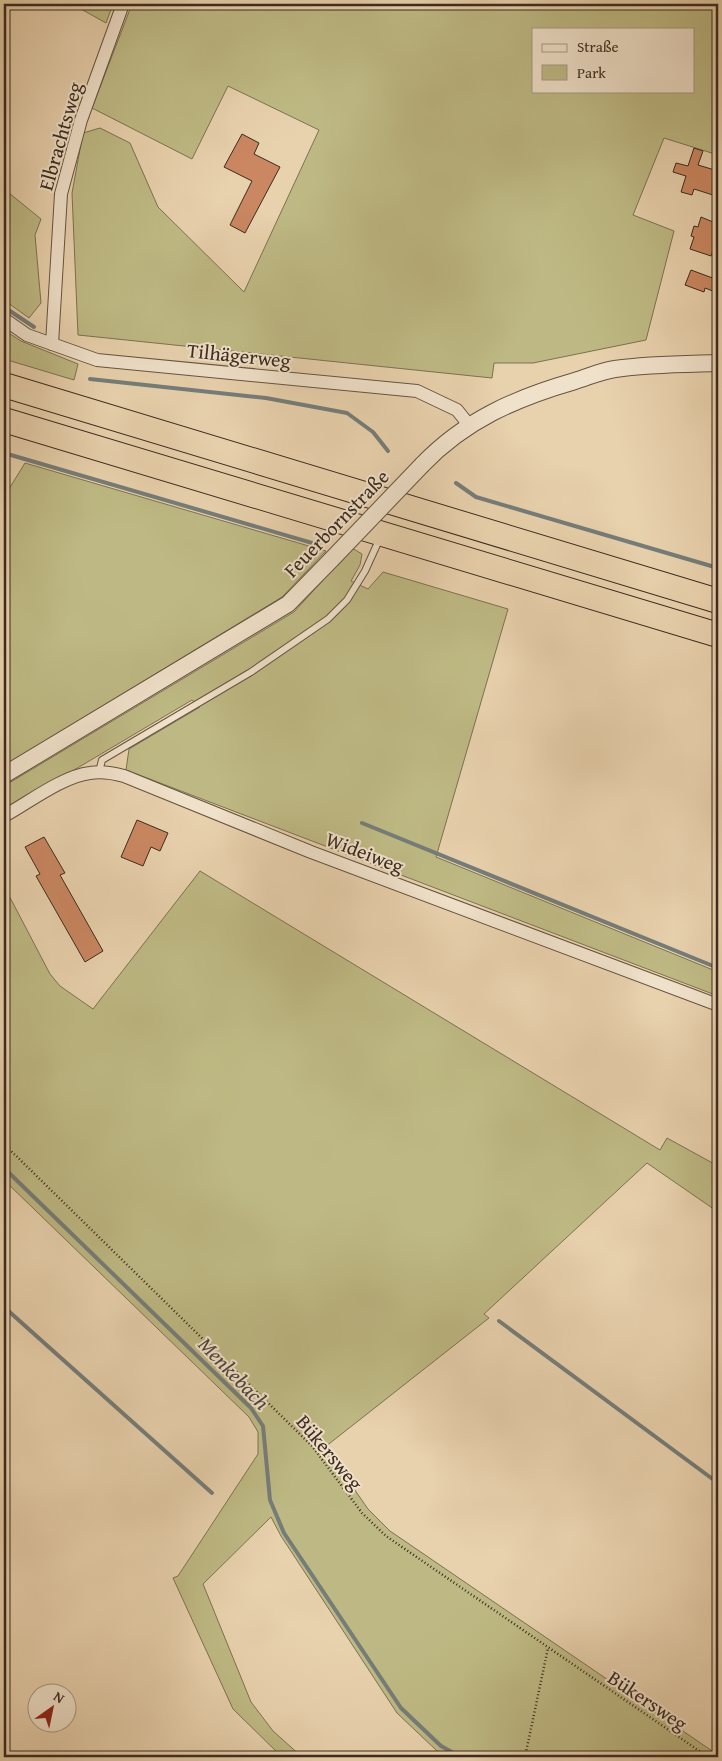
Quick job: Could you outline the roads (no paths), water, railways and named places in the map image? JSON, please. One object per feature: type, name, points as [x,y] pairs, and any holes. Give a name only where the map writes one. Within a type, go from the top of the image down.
[{"type":"highway","points":[[4,385],[718,600]]},
{"type":"highway","points":[[4,420],[718,635]]},
{"type":"street","name":"Elbrachtsweg","points":[[52,344],[61,194],[81,120],[123,4]]},
{"type":"street","name":"Tilhägerweg","points":[[4,319],[27,335],[98,360],[417,391],[456,410],[469,425]]},
{"type":"street","name":"Feuerbornstraße","points":[[4,775],[288,604],[437,450],[469,425],[534,393],[612,370],[653,365],[718,363]]},
{"type":"street","name":"Wideiweg","points":[[4,816],[64,782],[88,773],[100,772],[124,776],[312,852],[718,1006]]},
{"type":"lane","points":[[100,772],[102,760],[251,672],[328,619],[347,600],[365,571],[382,535]]},
{"type":"waterway","points":[[4,307],[34,327]]},
{"type":"waterway","points":[[90,379],[266,398],[347,413],[373,432],[388,451]]},
{"type":"waterway","points":[[4,453],[319,545]]},
{"type":"waterway","points":[[456,483],[476,497],[718,568]]},
{"type":"waterway","points":[[362,823],[718,968]]},
{"type":"waterway","name":"Menkebach","points":[[4,1168],[251,1408],[263,1426],[270,1500],[284,1533],[401,1708],[441,1746],[461,1757]]},
{"type":"waterway","points":[[4,1307],[212,1493]]},
{"type":"waterway","points":[[499,1321],[718,1483]]}]
